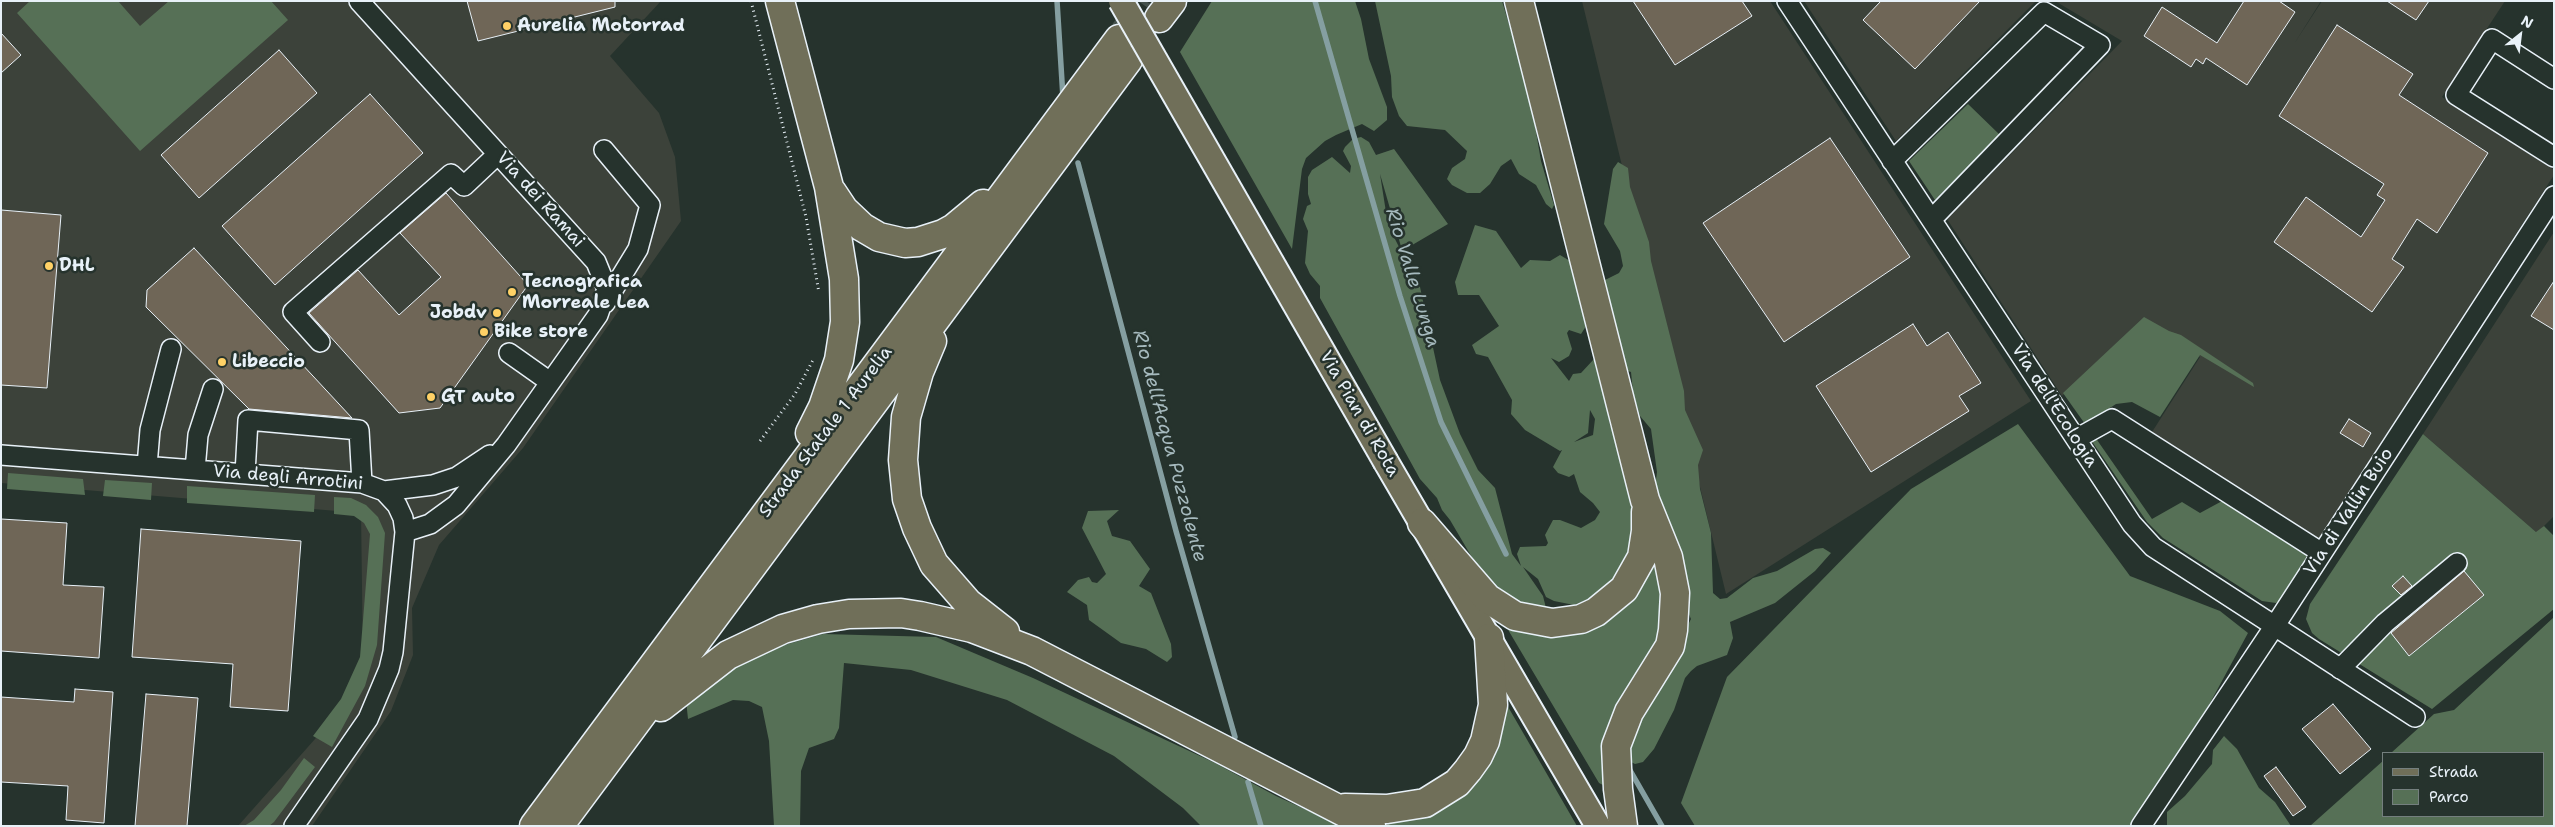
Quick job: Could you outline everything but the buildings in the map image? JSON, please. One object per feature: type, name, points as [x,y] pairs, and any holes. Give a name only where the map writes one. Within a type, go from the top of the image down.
[{"type":"highway","points":[[751,532],[814,425],[830,389],[839,360],[845,322],[844,279],[829,187],[780,1]]},
{"type":"highway","points":[[1519,1],[1645,500],[1668,557],[1675,610],[1670,646],[1629,712],[1616,746],[1617,780],[1622,826]]},
{"type":"highway","name":"Strada Statale 1 Aurelia","points":[[534,826],[1041,143],[1124,50],[960,286],[559,826]]},
{"type":"highway","points":[[829,187],[853,220],[870,232],[892,242],[918,242],[943,234],[967,217],[1041,143]]},
{"type":"highway","points":[[960,286],[926,355],[906,417],[903,460],[907,499],[925,546],[948,582],[968,603],[1032,652]]},
{"type":"highway","points":[[1422,523],[1487,598],[1505,611],[1533,621],[1565,622],[1581,619],[1596,612],[1616,597],[1632,579],[1645,544],[1645,500]]},
{"type":"highway","points":[[604,766],[659,709],[710,666],[758,639],[801,623],[856,614],[920,616],[972,628],[1032,652],[1371,826]]},
{"type":"highway","points":[[1335,807],[1364,810],[1408,807],[1425,803],[1457,783],[1478,756],[1489,724],[1493,688],[1489,638]]},
{"type":"main road","name":"Via Pian di Rota","points":[[1121,1],[1598,826]]},
{"type":"street","name":"Via dei Ramai","points":[[359,1],[596,262],[607,289],[598,315],[506,444],[456,505],[444,516],[430,524],[405,532]]},
{"type":"street","name":"Via dell'Ecologia","points":[[1787,1],[2132,524],[2153,547],[2274,627],[2416,717]]},
{"type":"street","points":[[1892,161],[2044,12],[2100,45],[1932,219]]},
{"type":"street","points":[[2554,79],[2492,39],[2456,95],[2554,158]]},
{"type":"street","points":[[598,315],[638,249],[650,204],[604,150]]},
{"type":"street","points":[[320,342],[293,312],[451,174],[464,186],[498,154]]},
{"type":"street","name":"Via di Vallin Buio","points":[[2141,826],[2274,627],[2554,196]]},
{"type":"street","points":[[147,466],[150,430],[171,349]]},
{"type":"street","points":[[509,353],[550,382]]},
{"type":"street","points":[[195,470],[198,434],[213,389]]},
{"type":"street","points":[[2076,439],[2112,419],[2322,553]]},
{"type":"street","points":[[245,474],[248,420],[359,430],[362,483]]},
{"type":"street","name":"Via dei Ramai","points":[[384,491],[433,485],[457,477],[506,444]]},
{"type":"street","name":"Via degli Arrotini","points":[[1,455],[362,483],[384,491],[396,505],[403,518],[405,532],[393,652],[382,689],[359,734],[294,826]]},
{"type":"street","points":[[2340,669],[2385,623],[2457,563]]},
{"type":"path","points":[[751,1],[806,217],[821,302]]},
{"type":"path","points":[[760,441],[795,394],[814,358]]},
{"type":"shaded area","points":[[1,1],[661,1],[610,56],[659,113],[675,157],[681,221],[523,448],[439,545],[412,608],[413,655],[391,711],[312,826],[238,826],[338,713],[363,662],[361,513],[1,483]]},
{"type":"shaded area","points":[[1582,1],[1770,1],[2031,401],[1726,594]]},
{"type":"shaded area","points":[[1804,1],[2036,1],[1896,141]]},
{"type":"shaded area","points":[[2055,1],[2321,1],[2294,44],[2322,1],[2505,1],[2442,97],[2554,170],[2554,175],[2318,540],[2152,432],[2200,357],[2142,320],[2062,396],[1947,219],[2122,41]]},
{"type":"shaded area","points":[[2554,232],[2554,516],[2537,533],[2423,434]]},
{"type":"green space","points":[[30,1],[118,1],[140,26],[169,1],[271,1],[288,20],[140,151],[17,13]]},
{"type":"green space","points":[[1212,1],[1355,1],[1361,19],[1369,59],[1387,107],[1387,120],[1374,131],[1362,124],[1336,135],[1325,141],[1306,158],[1302,169],[1292,249],[1180,52]]},
{"type":"green space","points":[[1375,1],[1502,1],[1529,91],[1541,161],[1554,205],[1552,209],[1546,204],[1536,185],[1519,174],[1511,159],[1501,166],[1490,184],[1480,193],[1467,193],[1452,185],[1447,179],[1452,168],[1465,159],[1467,151],[1445,130],[1407,126],[1399,116],[1392,97],[1391,76]]},
{"type":"green space","points":[[1968,104],[2000,135],[1935,200],[1909,161]]},
{"type":"green space","points":[[1361,137],[1369,142],[1376,155],[1394,149],[1448,224],[1402,251],[1412,266],[1420,287],[1440,380],[1460,434],[1478,470],[1495,488],[1512,554],[1521,566],[1517,554],[1520,547],[1546,546],[1548,543],[1545,535],[1553,520],[1560,520],[1581,528],[1595,520],[1600,512],[1580,492],[1574,474],[1569,477],[1558,473],[1553,467],[1562,450],[1560,451],[1525,430],[1511,414],[1512,400],[1488,357],[1476,354],[1472,345],[1499,326],[1479,295],[1458,295],[1455,282],[1475,225],[1496,231],[1521,268],[1530,260],[1550,261],[1560,255],[1570,261],[1590,320],[1581,334],[1569,330],[1567,333],[1572,349],[1569,356],[1559,362],[1551,358],[1569,381],[1573,374],[1581,373],[1594,359],[1598,358],[1610,425],[1620,448],[1630,498],[1638,518],[1637,540],[1620,578],[1595,596],[1574,605],[1554,601],[1546,597],[1538,579],[1523,567],[1543,596],[1546,608],[1526,610],[1487,583],[1450,520],[1442,510],[1437,498],[1420,479],[1320,298],[1320,286],[1310,274],[1305,263],[1308,231],[1303,219],[1307,206],[1311,204],[1308,194],[1308,177],[1312,170],[1332,157],[1350,173],[1351,166],[1343,151],[1353,139]],"holes":[[[1380,174],[1402,250],[1401,251],[1388,225]],[[1590,410],[1595,419],[1593,435],[1574,442],[1588,433]]]},
{"type":"green space","points":[[1618,162],[1628,168],[1630,187],[1649,242],[1651,261],[1684,391],[1685,410],[1703,450],[1698,465],[1700,489],[1711,533],[1713,593],[1720,599],[1727,598],[1753,578],[1777,571],[1815,549],[1823,548],[1831,553],[1815,571],[1775,603],[1730,622],[1733,638],[1727,655],[1697,666],[1685,678],[1674,710],[1654,749],[1643,762],[1635,764],[1627,760],[1623,754],[1691,619],[1682,598],[1654,496],[1657,472],[1651,429],[1640,416],[1633,392],[1631,372],[1625,370],[1596,293],[1605,280],[1619,273],[1623,266],[1620,251],[1604,224],[1613,169]]},
{"type":"green space","points":[[2144,317],[2169,331],[2181,335],[2253,383],[2254,387],[2200,355],[2160,417],[2132,402],[2116,404],[2085,424],[2063,393]]},
{"type":"green space","points":[[2018,424],[2130,576],[2220,611],[2248,633],[2178,762],[2134,826],[1695,826],[1681,803],[1727,677],[1911,489]]},
{"type":"green space","points":[[2423,434],[2536,532],[2544,526],[2554,536],[2554,609],[2432,709],[2319,639],[2312,633],[2306,619],[2310,604]]},
{"type":"green space","points":[[2095,437],[2152,519],[2182,502],[2200,513],[2224,500],[2311,555],[2285,596],[2276,603],[2262,601],[2163,538],[2147,522],[2091,440]]},
{"type":"green space","points":[[8,473],[83,479],[85,495],[7,489]]},
{"type":"green space","points":[[105,480],[152,483],[151,500],[103,496]]},
{"type":"green space","points":[[187,486],[315,495],[314,512],[187,503]]},
{"type":"green space","points":[[334,497],[351,498],[366,505],[378,517],[385,533],[377,645],[365,686],[332,747],[313,736],[341,699],[360,657],[370,534],[364,523],[354,516],[334,514]]},
{"type":"green space","points":[[1119,510],[1107,521],[1112,536],[1130,541],[1150,569],[1139,586],[1151,593],[1171,644],[1172,657],[1167,662],[1146,649],[1121,643],[1089,620],[1087,605],[1067,592],[1078,580],[1089,577],[1092,582],[1097,583],[1106,574],[1082,528],[1088,511]]},
{"type":"green space","points":[[1654,553],[1668,611],[1605,786],[1599,783],[1507,628],[1513,623],[1548,631]]},
{"type":"green space","points":[[2554,617],[2554,826],[2310,826],[2382,762],[2382,817],[2545,817],[2545,752],[2392,752],[2434,714],[2454,710]]},
{"type":"green space","points":[[823,634],[936,637],[1033,678],[1215,763],[1276,796],[1342,826],[1201,826],[1183,808],[1114,756],[1007,700],[911,670],[844,663],[839,728],[834,739],[809,748],[801,771],[800,826],[774,826],[769,741],[762,707],[749,701],[733,700],[688,719],[686,700],[753,654]]},
{"type":"green space","points":[[1507,705],[1577,826],[1389,826],[1382,822],[1429,809],[1502,706]]},
{"type":"green space","points":[[2224,736],[2237,749],[2259,788],[2275,802],[2291,826],[2167,826],[2167,812],[2185,796],[2212,764],[2213,750]]},
{"type":"green space","points":[[304,758],[315,767],[274,822],[269,826],[244,826],[254,820],[281,790]]},
{"type":"waterway","name":"Rio dell'Acqua Puzzolente","points":[[1057,1],[1063,98]]},
{"type":"waterway","name":"Rio Valle Lunga","points":[[1315,1],[1400,296],[1441,422],[1506,554]]},
{"type":"waterway","name":"Rio dell'Acqua Puzzolente","points":[[1078,163],[1176,531],[1235,737]]},
{"type":"waterway","name":"Rio Valle Lunga","points":[[1627,765],[1662,826]]},
{"type":"waterway","name":"Rio dell'Acqua Puzzolente","points":[[1248,782],[1261,826]]},
{"type":"tunnel","points":[[1119,39],[1146,1]]},
{"type":"place","name":"Aurelia Motorrad","points":[[507,26]]},
{"type":"place","name":"DHL","points":[[49,266]]},
{"type":"place","name":"Tecnografica Morreale Lea","points":[[512,292]]},
{"type":"place","name":"Jobdv","points":[[497,313]]},
{"type":"place","name":"Bike store","points":[[484,332]]},
{"type":"place","name":"Libeccio","points":[[222,362]]},
{"type":"place","name":"GT auto","points":[[431,397]]}]
